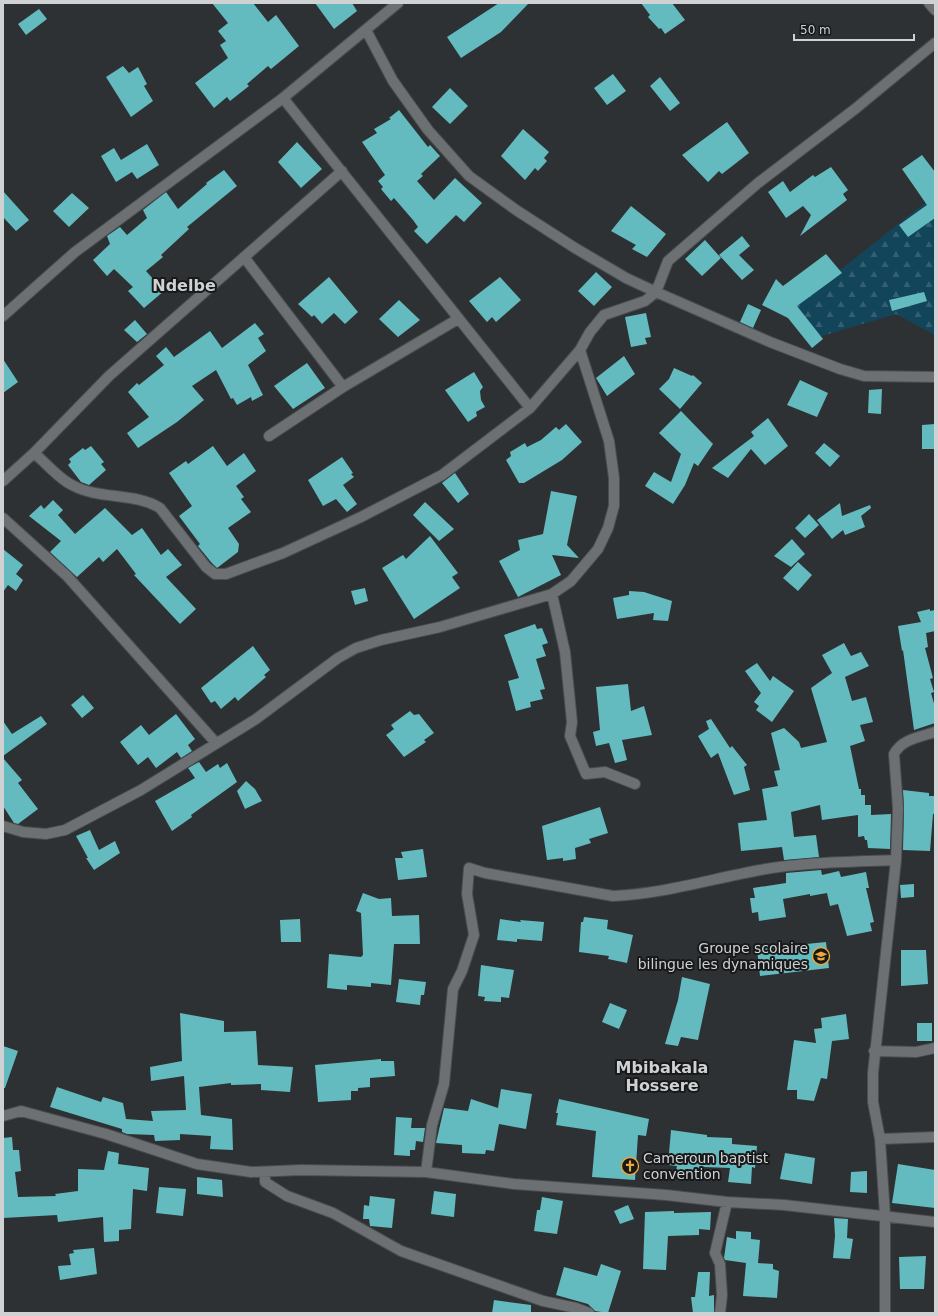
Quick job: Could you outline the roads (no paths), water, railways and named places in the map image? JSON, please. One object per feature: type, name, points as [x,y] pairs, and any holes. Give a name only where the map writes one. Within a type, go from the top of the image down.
[{"type":"street","points":[[3,316],[75,252],[283,98],[398,3]]},
{"type":"street","points":[[929,3],[935,10]]},
{"type":"street","points":[[366,30],[393,81],[428,130],[469,176],[516,210],[575,248],[626,278],[656,292],[770,342],[840,369],[864,376],[935,377]]},
{"type":"street","points":[[34,453],[71,485],[89,492],[150,502],[160,508],[206,566],[215,574],[226,574],[283,553],[361,517],[442,475],[530,408],[580,350],[590,332],[604,315],[645,301],[656,292],[668,261],[758,183],[855,109],[935,43]]},
{"type":"street","points":[[283,98],[530,408]]},
{"type":"street","points":[[3,481],[34,453],[109,376],[342,171]]},
{"type":"street","points":[[244,258],[343,387]]},
{"type":"street","points":[[269,436],[343,387],[458,319]]},
{"type":"street","points":[[3,826],[23,832],[46,834],[65,830],[141,790],[256,719],[338,658],[356,648],[381,640],[440,627],[552,594],[571,581],[598,550],[608,528],[614,506],[614,478],[609,441],[580,350]]},
{"type":"street","points":[[3,518],[66,576],[216,743]]},
{"type":"street","points":[[552,594],[565,652],[572,722],[570,736],[586,774],[605,772],[635,784]]},
{"type":"street","points":[[884,1313],[885,1215],[880,1139],[873,1102],[874,1051],[896,860],[898,808],[894,754],[898,746],[935,732]]},
{"type":"street","points":[[426,1172],[432,1125],[444,1084],[453,989],[462,971],[474,935],[467,894],[470,868],[485,873],[613,896],[702,882],[761,870],[825,863],[896,860]]},
{"type":"street","points":[[874,1051],[916,1052],[935,1048]]},
{"type":"street","points":[[3,1116],[21,1111],[106,1134],[197,1164],[251,1172],[301,1170],[426,1172],[514,1184],[666,1195],[727,1202],[784,1205],[885,1215],[935,1222]]},
{"type":"street","points":[[880,1139],[935,1137]]},
{"type":"street","points":[[265,1172],[265,1182],[268,1185],[287,1196],[333,1213],[401,1252],[543,1301],[576,1308],[589,1313]]},
{"type":"street","points":[[720,1313],[722,1295],[720,1264],[715,1252],[727,1202]]},
{"type":"place","name":"Groupe scolaire bilingue les dynamiques","points":[[821,956]]},
{"type":"place","name":"Cameroun baptist convention","points":[[630,1166]]},
{"type":"district","name":"Ndelbe","points":[[184,285]]},
{"type":"district","name":"Mbibakala Hossere","points":[[662,1076]]}]
